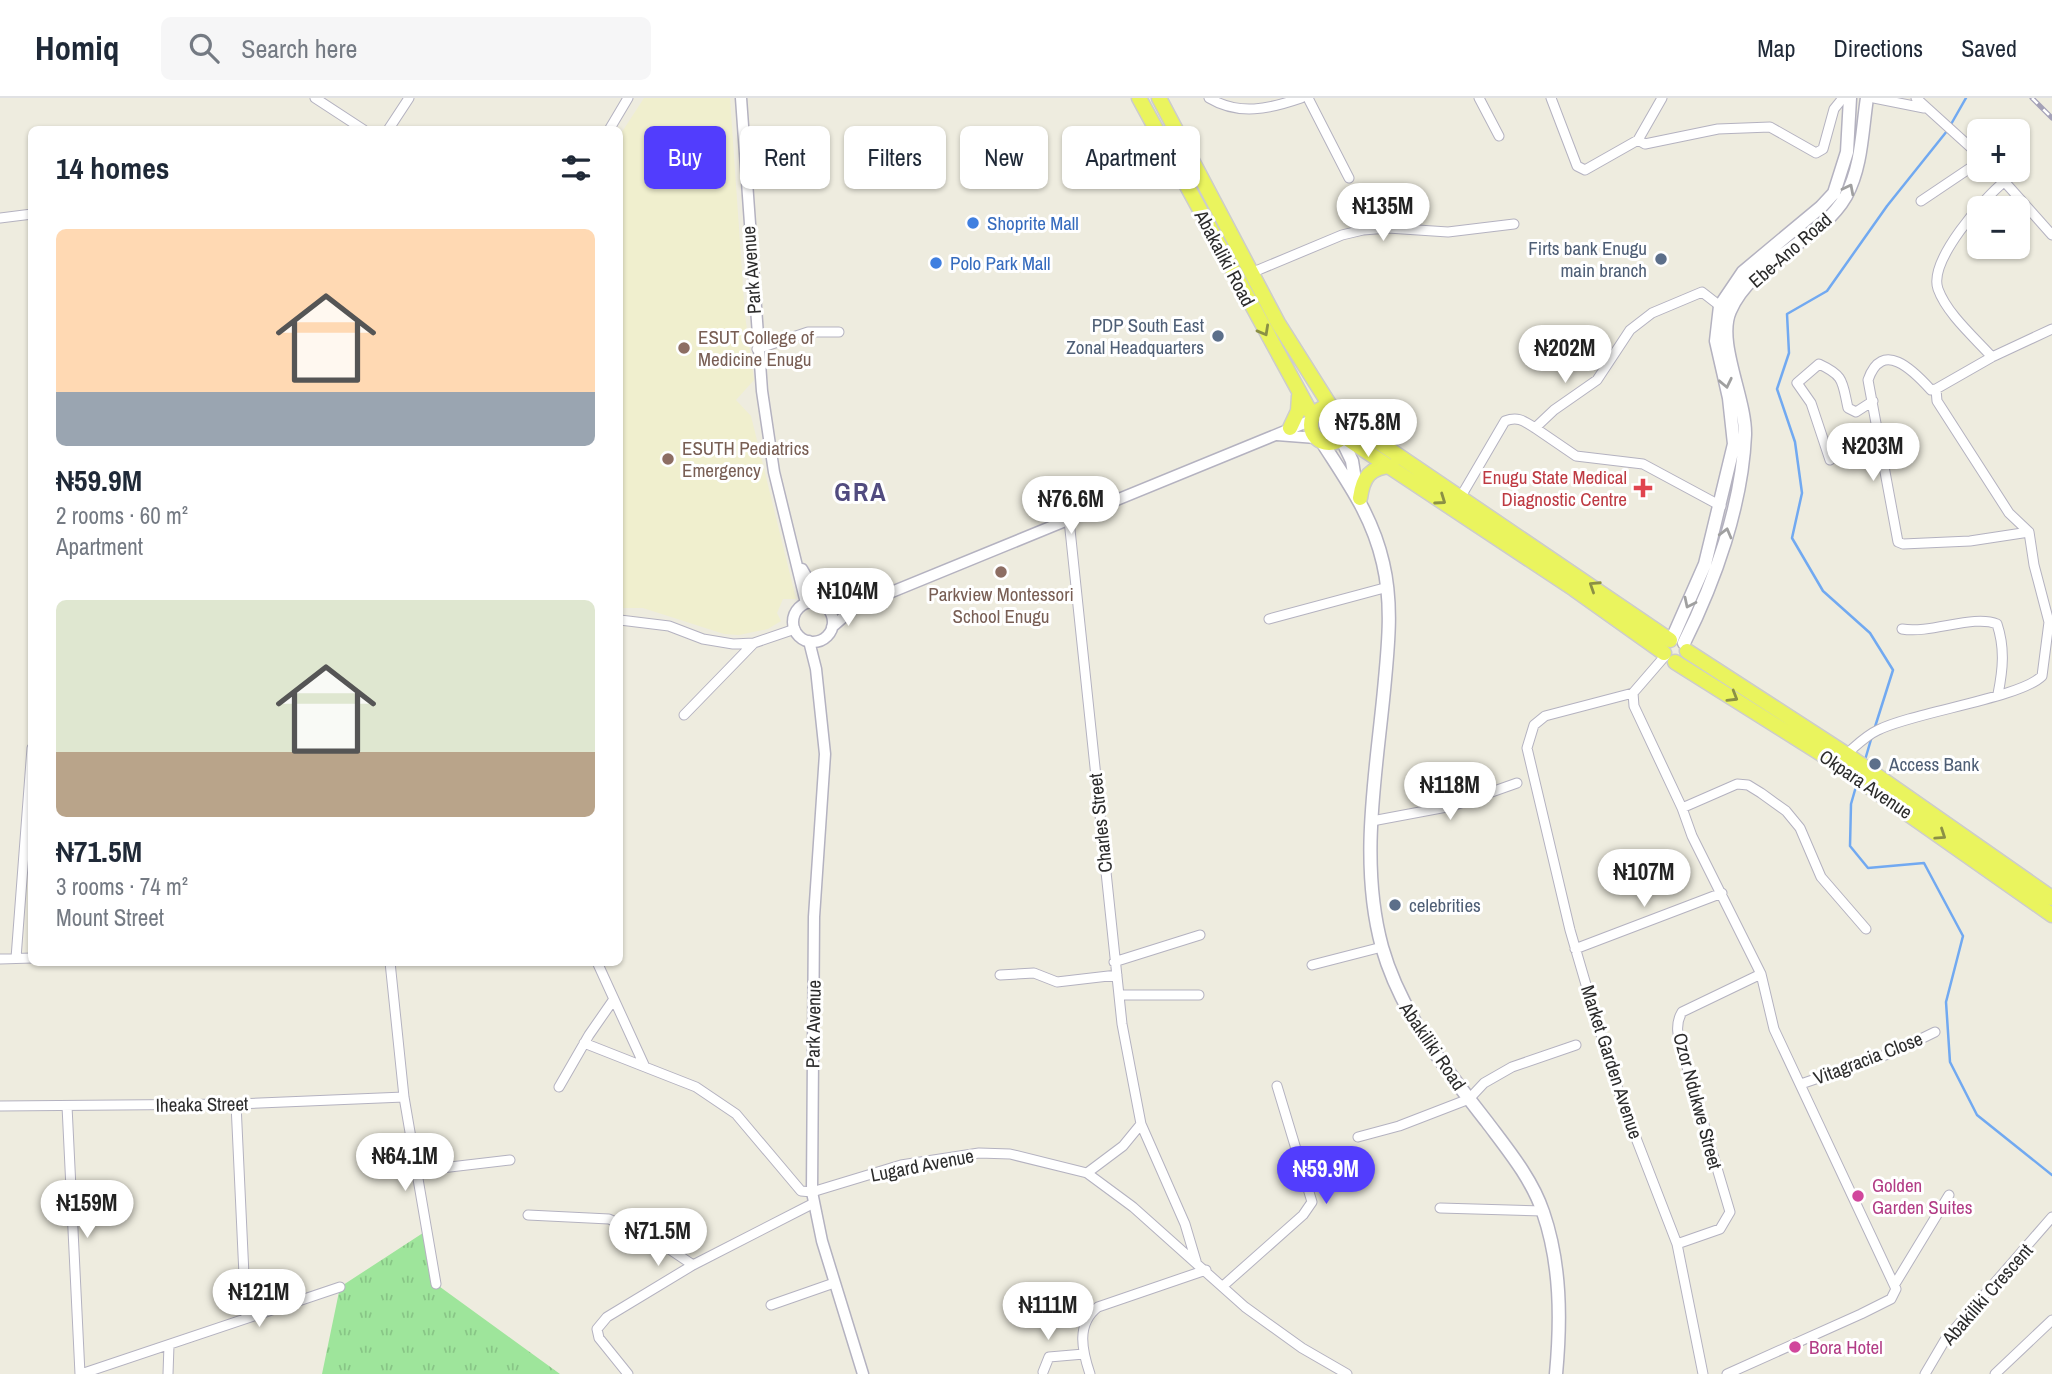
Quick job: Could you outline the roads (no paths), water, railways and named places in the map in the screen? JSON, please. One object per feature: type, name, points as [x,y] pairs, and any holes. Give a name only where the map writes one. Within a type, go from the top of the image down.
[{"type":"main road","name":"Abakaliki Road","points":[[1139,98],[1312,419]]},
{"type":"main road","name":"Abakaliki Road","points":[[1159,98],[1251,273],[1312,380],[1331,407]]},
{"type":"main road","name":"Ebe-Ano Road","points":[[1674,649],[1705,564],[1721,506],[1734,434],[1716,341],[1720,306],[1743,272],[1834,193],[1847,152],[1850,98]]},
{"type":"main road","name":"Ebe-Ano Road","points":[[1674,649],[1721,549],[1744,450],[1743,407],[1728,342],[1727,320],[1737,298],[1752,281],[1842,203],[1854,178],[1867,98]]},
{"type":"main road","points":[[1213,234],[1227,229]]},
{"type":"main road","points":[[1290,428],[1298,411],[1299,396]]},
{"type":"main road","points":[[1331,407],[1342,413],[1346,420],[1342,437],[1352,461],[1358,496],[1319,440],[1312,419],[1319,410],[1331,407]]},
{"type":"main road","name":"Okpara Avenue","points":[[1346,420],[1460,498],[1489,524]]},
{"type":"main road","points":[[1319,440],[1334,442],[1342,437]]},
{"type":"main road","name":"Okpara Avenue","points":[[1342,437],[1489,524],[2052,898]]},
{"type":"main road","points":[[1358,496],[1369,473],[1376,468],[1392,466]]},
{"type":"main road","name":"Abakiliki Road","points":[[1358,496],[1376,539],[1388,587],[1389,638],[1372,821],[1371,888],[1382,947],[1406,1010],[1513,1158],[1543,1211],[1558,1284],[1556,1374]]},
{"type":"main road","name":"Okpara Avenue","points":[[1854,767],[2052,915]]},
{"type":"street","points":[[315,98],[357,126]]},
{"type":"street","points":[[391,126],[409,98]]},
{"type":"street","points":[[611,126],[628,98]]},
{"type":"street","points":[[1209,98],[1244,110],[1301,98]]},
{"type":"street","points":[[1308,98],[1349,178]]},
{"type":"street","points":[[1479,98],[1499,136]]},
{"type":"street","points":[[1551,98],[1579,168],[1587,169],[1638,140],[1662,98]]},
{"type":"street","points":[[1638,140],[1645,144],[1718,129],[1770,127],[1816,153],[1823,149],[1834,108],[1843,98]]},
{"type":"street","points":[[1874,98],[1924,108]]},
{"type":"street","points":[[1916,98],[1924,108],[1967,142]]},
{"type":"street","name":"Park Avenue","points":[[741,99],[757,349],[774,472],[799,563]]},
{"type":"street","points":[[1922,201],[1967,170]]},
{"type":"street","points":[[1992,357],[1941,296],[1936,281],[1938,268],[1971,215],[2004,182]]},
{"type":"street","points":[[2006,182],[2052,236]]},
{"type":"street","points":[[0,218],[28,214]]},
{"type":"street","points":[[1251,273],[1342,235],[1363,230],[1388,228],[1448,232],[1514,224]]},
{"type":"street","points":[[1535,428],[1554,410],[1597,380],[1630,330],[1652,313],[1702,292],[1720,306]]},
{"type":"street","points":[[2029,532],[1969,541],[1898,542],[1868,380],[1872,368],[1880,361],[1892,359],[1902,364],[1931,390],[1936,389],[1992,357],[2052,329]]},
{"type":"street","points":[[757,349],[808,332],[839,332]]},
{"type":"street","points":[[1830,460],[1811,403],[1797,383],[1819,364],[1837,372],[1842,379],[1848,408],[1856,412],[1873,401]]},
{"type":"street","points":[[1854,767],[1866,737],[1878,730],[2027,685],[2038,680],[2044,671],[2049,622],[2029,532],[2009,513],[1937,401],[1936,389]]},
{"type":"street","points":[[1460,498],[1505,421],[1513,418],[1522,420],[1576,456],[1643,464],[1721,506]]},
{"type":"street","points":[[623,620],[669,626],[718,642],[754,643],[795,629],[815,640],[855,607],[1312,419]]},
{"type":"street","points":[[1274,435],[1319,440]]},
{"type":"street","name":"Charles Street","points":[[1069,520],[1119,995],[1142,1124],[1185,1223],[1196,1261]]},
{"type":"street","points":[[799,563],[806,603]]},
{"type":"street","points":[[799,563],[832,615],[832,627]]},
{"type":"street","points":[[1269,619],[1388,587]]},
{"type":"street","points":[[795,629],[796,612],[806,603],[855,607]]},
{"type":"street","points":[[1902,629],[1921,632],[1985,621],[1997,624],[2003,642],[2003,671],[1998,694]]},
{"type":"street","name":"Park Avenue","points":[[815,640],[825,754],[814,917],[812,1192],[834,1283],[863,1374]]},
{"type":"street","points":[[684,715],[754,643]]},
{"type":"street","points":[[1674,649],[1633,693],[1634,706],[1682,808],[1692,836],[1761,974],[1774,1029],[1895,1289]]},
{"type":"street","name":"Market Garden Avenue","points":[[1633,693],[1545,716],[1534,725],[1527,748],[1575,949],[1622,1102],[1677,1244],[1703,1374]]},
{"type":"street","points":[[1372,821],[1452,806],[1517,783]]},
{"type":"street","points":[[1682,808],[1737,785],[1748,785],[1762,793],[1786,811],[1800,828],[1821,877],[1866,929]]},
{"type":"street","points":[[16,958],[28,822]]},
{"type":"street","points":[[1575,949],[1722,893]]},
{"type":"street","points":[[1114,962],[1200,935]]},
{"type":"street","points":[[1312,965],[1382,947]]},
{"type":"street","points":[[0,959],[28,958]]},
{"type":"street","points":[[390,966],[404,1097],[436,1284]]},
{"type":"street","points":[[599,966],[645,1067]]},
{"type":"street","points":[[1000,975],[1034,973],[1057,982],[1117,975]]},
{"type":"street","name":"Ozor Ndukwe Street","points":[[1677,1244],[1720,1229],[1730,1212],[1677,1032],[1679,1017],[1682,1012],[1761,974]]},
{"type":"street","points":[[1119,995],[1199,995]]},
{"type":"street","points":[[559,1087],[584,1042],[614,999]]},
{"type":"street","name":"Vitagracia Close","points":[[1801,1084],[1894,1052],[1935,1032]]},
{"type":"street","points":[[584,1042],[696,1087],[736,1114],[796,1187],[812,1192]]},
{"type":"street","points":[[1358,1137],[1399,1126],[1469,1099],[1484,1083],[1511,1067],[1576,1045]]},
{"type":"street","points":[[1223,1286],[1303,1215],[1312,1202],[1277,1086]]},
{"type":"street","name":"Iheaka Street","points":[[0,1106],[236,1104],[404,1097]]},
{"type":"street","points":[[236,1104],[246,1318]]},
{"type":"street","points":[[67,1106],[80,1374],[340,1287]]},
{"type":"street","points":[[1087,1172],[1123,1146],[1142,1124]]},
{"type":"street","name":"Lugard Avenue","points":[[812,1192],[901,1165],[979,1153],[1010,1154],[1087,1172],[1196,1261],[1245,1307],[1279,1332],[1347,1374]]},
{"type":"street","points":[[416,1171],[510,1160]]},
{"type":"street","points":[[1727,1374],[1891,1299],[1949,1195]]},
{"type":"street","points":[[628,1374],[598,1338],[600,1324],[641,1294],[814,1203]]},
{"type":"street","points":[[1440,1208],[1543,1211]]},
{"type":"street","points":[[528,1215],[609,1219],[649,1236],[693,1265]]},
{"type":"street","name":"Abakiliki Crescent","points":[[1925,1374],[1945,1340],[2052,1217]]},
{"type":"street","points":[[1090,1374],[1084,1354],[1083,1326],[1098,1307],[1206,1270]]},
{"type":"street","points":[[771,1306],[834,1283]]},
{"type":"street","points":[[1995,1374],[2049,1322]]},
{"type":"street","points":[[168,1374],[169,1345]]},
{"type":"street","points":[[1043,1372],[1049,1357],[1084,1354]]},
{"type":"waterway","points":[[1950,126],[1966,98]]},
{"type":"waterway","points":[[1874,730],[1893,670],[1870,633],[1823,591],[1792,538],[1802,493],[1795,442],[1777,389],[1789,353],[1787,314],[1827,291],[1887,206],[1947,131]]},
{"type":"waterway","points":[[1865,760],[1872,736]]},
{"type":"waterway","points":[[1857,783],[1851,804],[1850,846],[1868,868],[1924,863],[1963,936],[1946,1002],[1950,1062],[1977,1115],[2052,1175]]},
{"type":"railway","points":[[2032,98],[2052,118]]},
{"type":"place","name":"Shoprite Mall","points":[[973,223]]},
{"type":"place","name":"Firts bank Enugu main branch","points":[[1661,259]]},
{"type":"place","name":"Polo Park Mall","points":[[936,263]]},
{"type":"place","name":"PDP South East Zonal Headquarters","points":[[1218,336]]},
{"type":"place","name":"ESUT College of Medicine Enugu","points":[[684,348]]},
{"type":"place","name":"ESUTH Pediatrics Emergency","points":[[668,459]]},
{"type":"place","name":"Enugu State Medical Diagnostic Centre","points":[[1643,488]]},
{"type":"place","name":"Parkview Montessori School Enugu","points":[[1001,572]]},
{"type":"place","name":"Access Bank","points":[[1875,764]]},
{"type":"place","name":"celebrities","points":[[1395,905]]},
{"type":"place","name":"Golden Garden Suites","points":[[1858,1196]]},
{"type":"place","name":"Bora Hotel","points":[[1795,1347]]},
{"type":"district","name":"GRA","points":[[861,492]]}]
